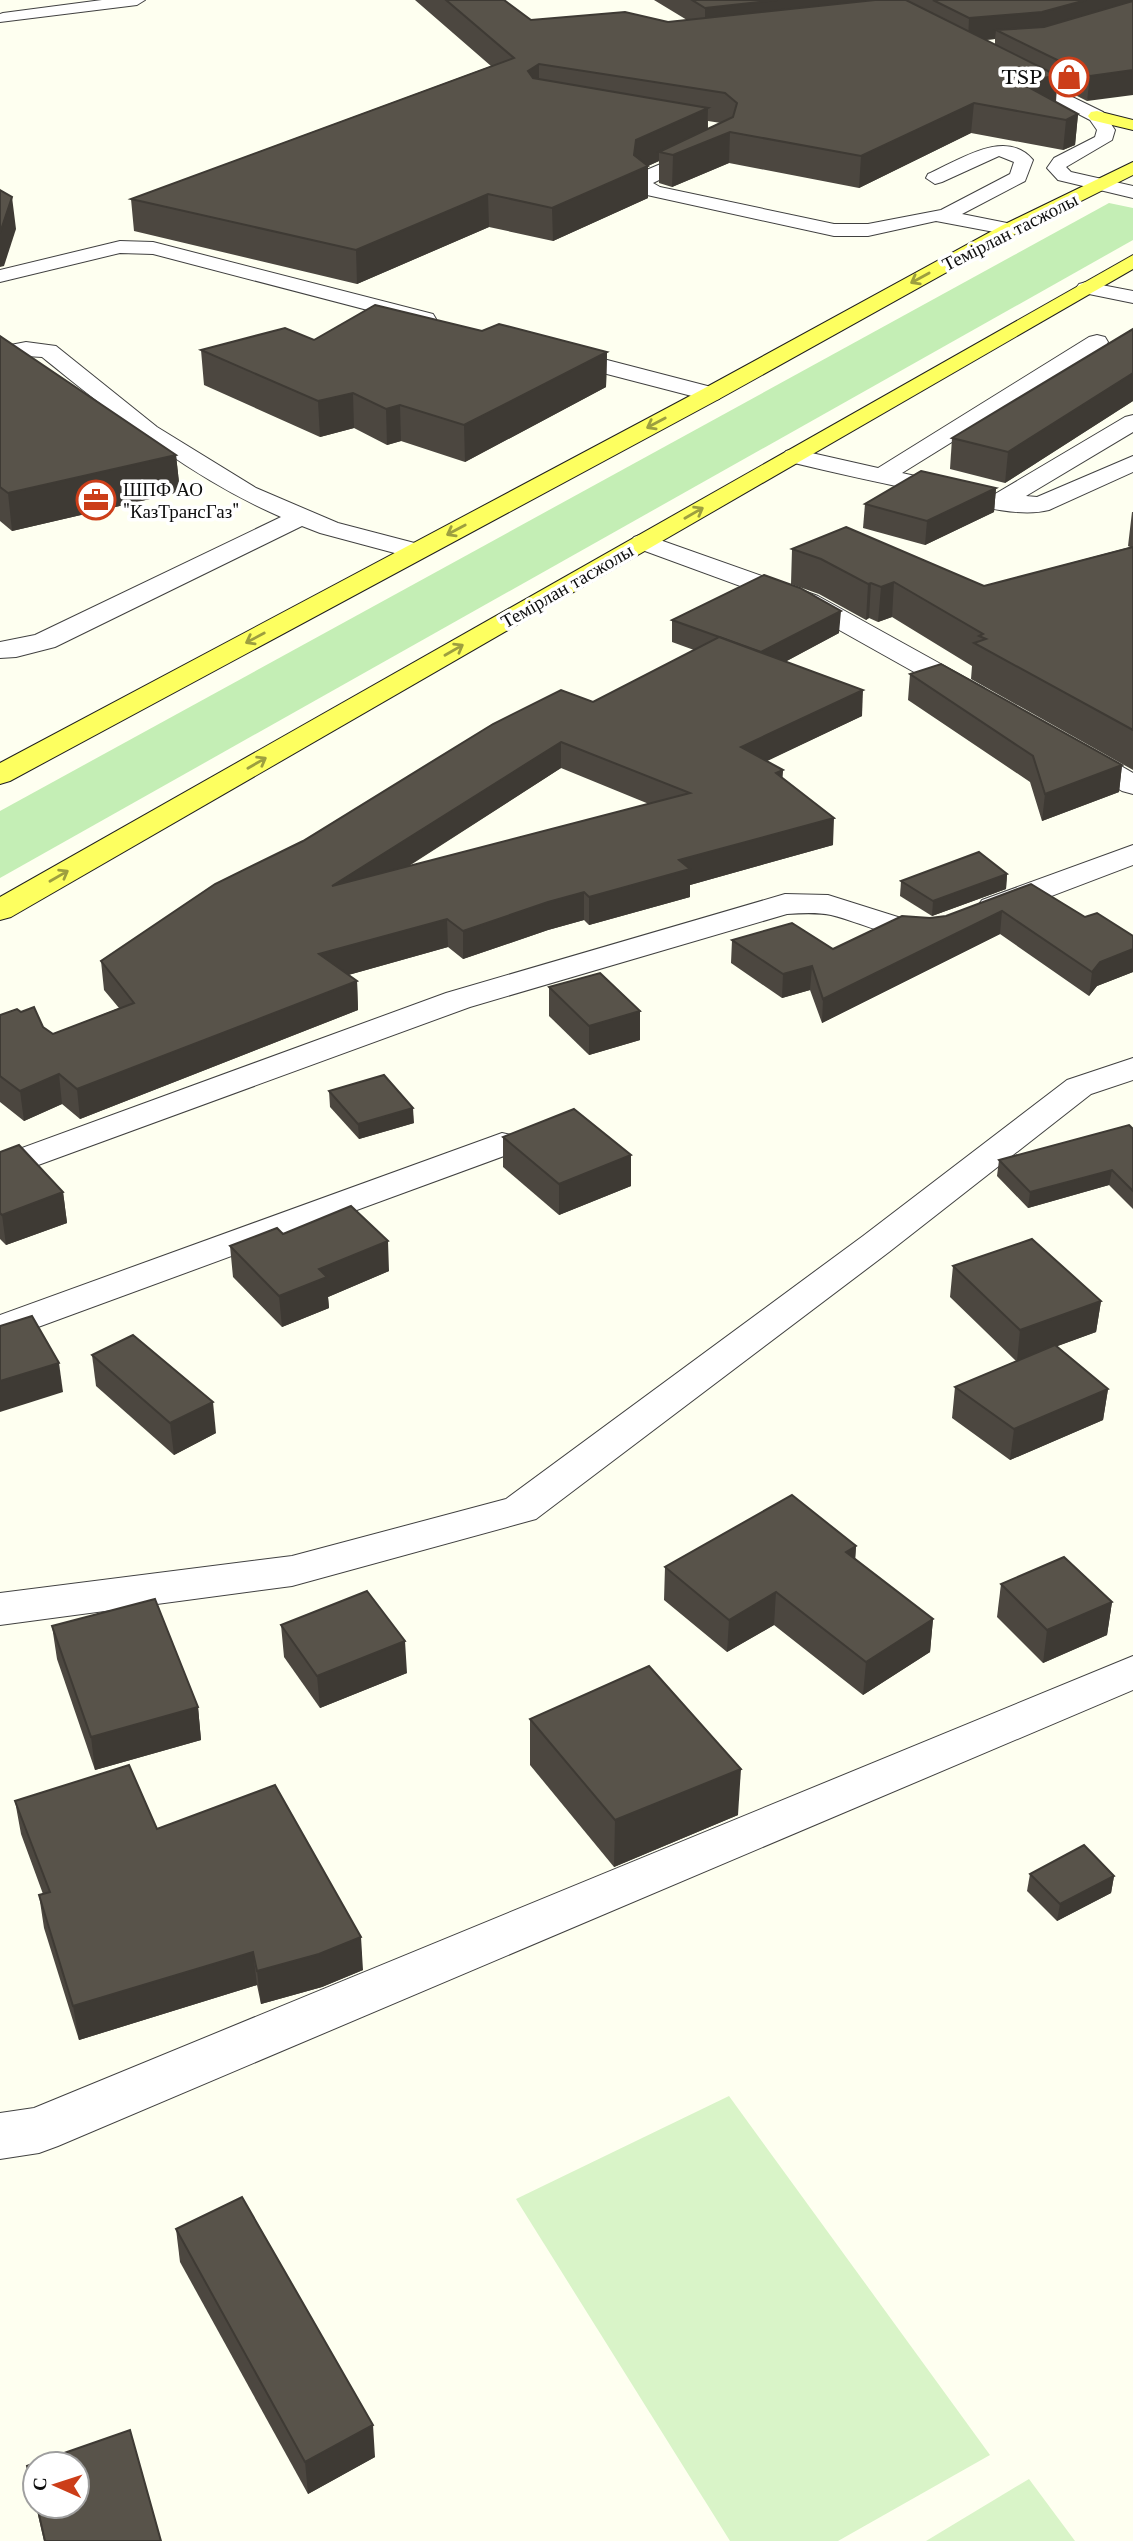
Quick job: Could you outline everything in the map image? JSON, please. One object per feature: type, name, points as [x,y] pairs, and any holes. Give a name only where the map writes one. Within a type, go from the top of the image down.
[{"type":"main road","points":[[1097,116],[1133,125]]},
{"type":"main road","name":"Темірлан тасжолы","points":[[5,766],[711,394],[1010,229],[1133,168]]},
{"type":"main road","name":"Темірлан тасжолы","points":[[0,910],[1133,261]]},
{"type":"street","points":[[3,18],[137,0]]},
{"type":"street","points":[[990,61],[1097,116],[1106,130],[1104,140],[1061,162],[1056,168],[1065,176],[1133,192]]},
{"type":"street","points":[[724,141],[644,178],[644,185],[654,191],[834,230],[868,230],[927,216],[946,215],[1010,229]]},
{"type":"street","points":[[935,178],[996,151],[1008,151],[1024,160],[1018,177],[946,215]]},
{"type":"street","points":[[0,276],[120,247],[137,247],[445,324]]},
{"type":"street","points":[[1086,288],[1133,297]]},
{"type":"street","points":[[880,477],[1097,342]]},
{"type":"street","points":[[0,354],[26,349],[48,351],[149,432],[247,493],[329,528],[417,551]]},
{"type":"street","points":[[538,349],[711,394]]},
{"type":"street","points":[[999,502],[1133,422]]},
{"type":"street","points":[[794,456],[999,502],[1040,505],[1133,463]]},
{"type":"street","points":[[0,650],[16,649],[45,640],[302,516]]},
{"type":"street","points":[[643,542],[809,602],[1000,709]]},
{"type":"street","points":[[1048,736],[1133,785]]},
{"type":"street","points":[[0,1168],[458,1000],[785,904],[834,906],[909,932],[932,930],[1133,855]]},
{"type":"street","points":[[0,1609],[292,1571],[521,1509],[876,1244],[1079,1087],[1133,1068]]},
{"type":"street","points":[[0,1329],[502,1144]]},
{"type":"street","points":[[0,2136],[39,2130],[1133,1672]]},
{"type":"green space","points":[[1109,203],[1133,208],[1133,240],[0,878],[0,811]]},
{"type":"green space","points":[[729,2096],[990,2455],[838,2541],[730,2541],[516,2199]]},
{"type":"green space","points":[[1029,2479],[1075,2541],[926,2541]]},
{"type":"building","points":[[446,0],[504,0],[531,20],[625,12],[668,22],[875,0],[906,0],[1058,76],[1017,81],[1078,114],[1066,120],[974,103],[861,156],[730,132],[673,155],[659,152],[733,117],[737,103],[725,93],[539,64],[528,71],[533,78],[708,108],[636,140],[634,155],[648,166],[552,208],[488,194],[356,250],[131,199],[514,58]]},
{"type":"building","points":[[692,0],[777,0],[705,8]]},
{"type":"building","points":[[933,0],[1086,0],[1042,12],[969,18]]},
{"type":"building","points":[[1133,1],[1133,70],[1090,76],[996,30],[1044,27]]},
{"type":"building","points":[[0,190],[12,197],[0,233]]},
{"type":"building","points":[[375,305],[482,331],[499,324],[607,352],[464,425],[400,405],[386,409],[353,393],[318,401],[201,350],[285,328],[314,340]]},
{"type":"building","points":[[1133,329],[1133,373],[1008,452],[952,438]]},
{"type":"building","points":[[0,336],[176,455],[8,493],[0,487]]},
{"type":"building","points":[[921,471],[996,488],[927,521],[865,504]]},
{"type":"building","points":[[846,527],[984,586],[1133,547],[1133,730],[974,643],[986,639],[979,636],[983,634],[894,582],[881,587],[868,584],[821,559],[792,549]]},
{"type":"building","points":[[764,575],[800,588],[841,611],[761,652],[672,620]]},
{"type":"building","points":[[719,637],[863,690],[741,747],[783,770],[776,773],[834,818],[679,860],[690,869],[589,897],[584,892],[463,931],[447,919],[319,954],[357,981],[77,1089],[59,1074],[20,1091],[0,1076],[0,1015],[34,1007],[43,1027],[53,1034],[134,1003],[101,961],[215,884],[303,841],[493,724],[561,690],[593,702]],"holes":[[[561,742],[690,793],[332,886]]]},
{"type":"building","points":[[941,664],[1122,765],[1045,794],[1033,756],[910,674]]},
{"type":"building","points":[[979,852],[1007,874],[933,901],[901,881]]},
{"type":"building","points":[[1031,884],[1085,917],[1097,913],[1133,936],[1133,949],[1100,962],[1092,972],[1002,911],[823,999],[812,966],[783,974],[732,940],[792,923],[833,949],[902,916],[946,916]]},
{"type":"building","points":[[600,973],[640,1011],[589,1026],[549,987]]},
{"type":"building","points":[[384,1075],[413,1108],[358,1124],[329,1091]]},
{"type":"building","points":[[574,1109],[631,1155],[559,1184],[503,1137]]},
{"type":"building","points":[[1129,1125],[1133,1129],[1133,1191],[1112,1170],[1030,1192],[999,1160]]},
{"type":"building","points":[[19,1145],[63,1192],[2,1215],[0,1152]]},
{"type":"building","points":[[351,1206],[388,1241],[319,1269],[327,1277],[279,1296],[230,1246],[277,1228],[283,1234]]},
{"type":"building","points":[[1032,1239],[1101,1301],[1020,1330],[953,1266]]},
{"type":"building","points":[[32,1316],[59,1363],[0,1381],[0,1326]]},
{"type":"building","points":[[133,1335],[213,1402],[170,1423],[92,1355]]},
{"type":"building","points":[[1055,1345],[1108,1389],[1014,1429],[955,1387]]},
{"type":"building","points":[[792,1495],[856,1546],[846,1552],[933,1619],[866,1662],[776,1592],[729,1620],[665,1567]]},
{"type":"building","points":[[1064,1557],[1112,1602],[1047,1630],[1001,1584]]},
{"type":"building","points":[[367,1591],[405,1641],[317,1676],[281,1625]]},
{"type":"building","points":[[155,1599],[198,1707],[91,1737],[52,1626]]},
{"type":"building","points":[[649,1666],[741,1769],[615,1820],[530,1719]]},
{"type":"building","points":[[129,1765],[157,1829],[275,1785],[361,1937],[319,1954],[257,1971],[253,1952],[73,2006],[39,1895],[50,1892],[15,1801]]},
{"type":"building","points":[[1084,1845],[1114,1876],[1060,1904],[1030,1874]]},
{"type":"building","points":[[242,2197],[373,2425],[305,2462],[176,2229]]},
{"type":"building","points":[[130,2430],[161,2541],[45,2541],[40,2520],[91,2520],[91,2450],[73,2450]]},
{"type":"place","name":"TSP","points":[[1069,77]]},
{"type":"place","name":"ШПФ АО \"КазТрансГаз\"","points":[[96,500]]}]
